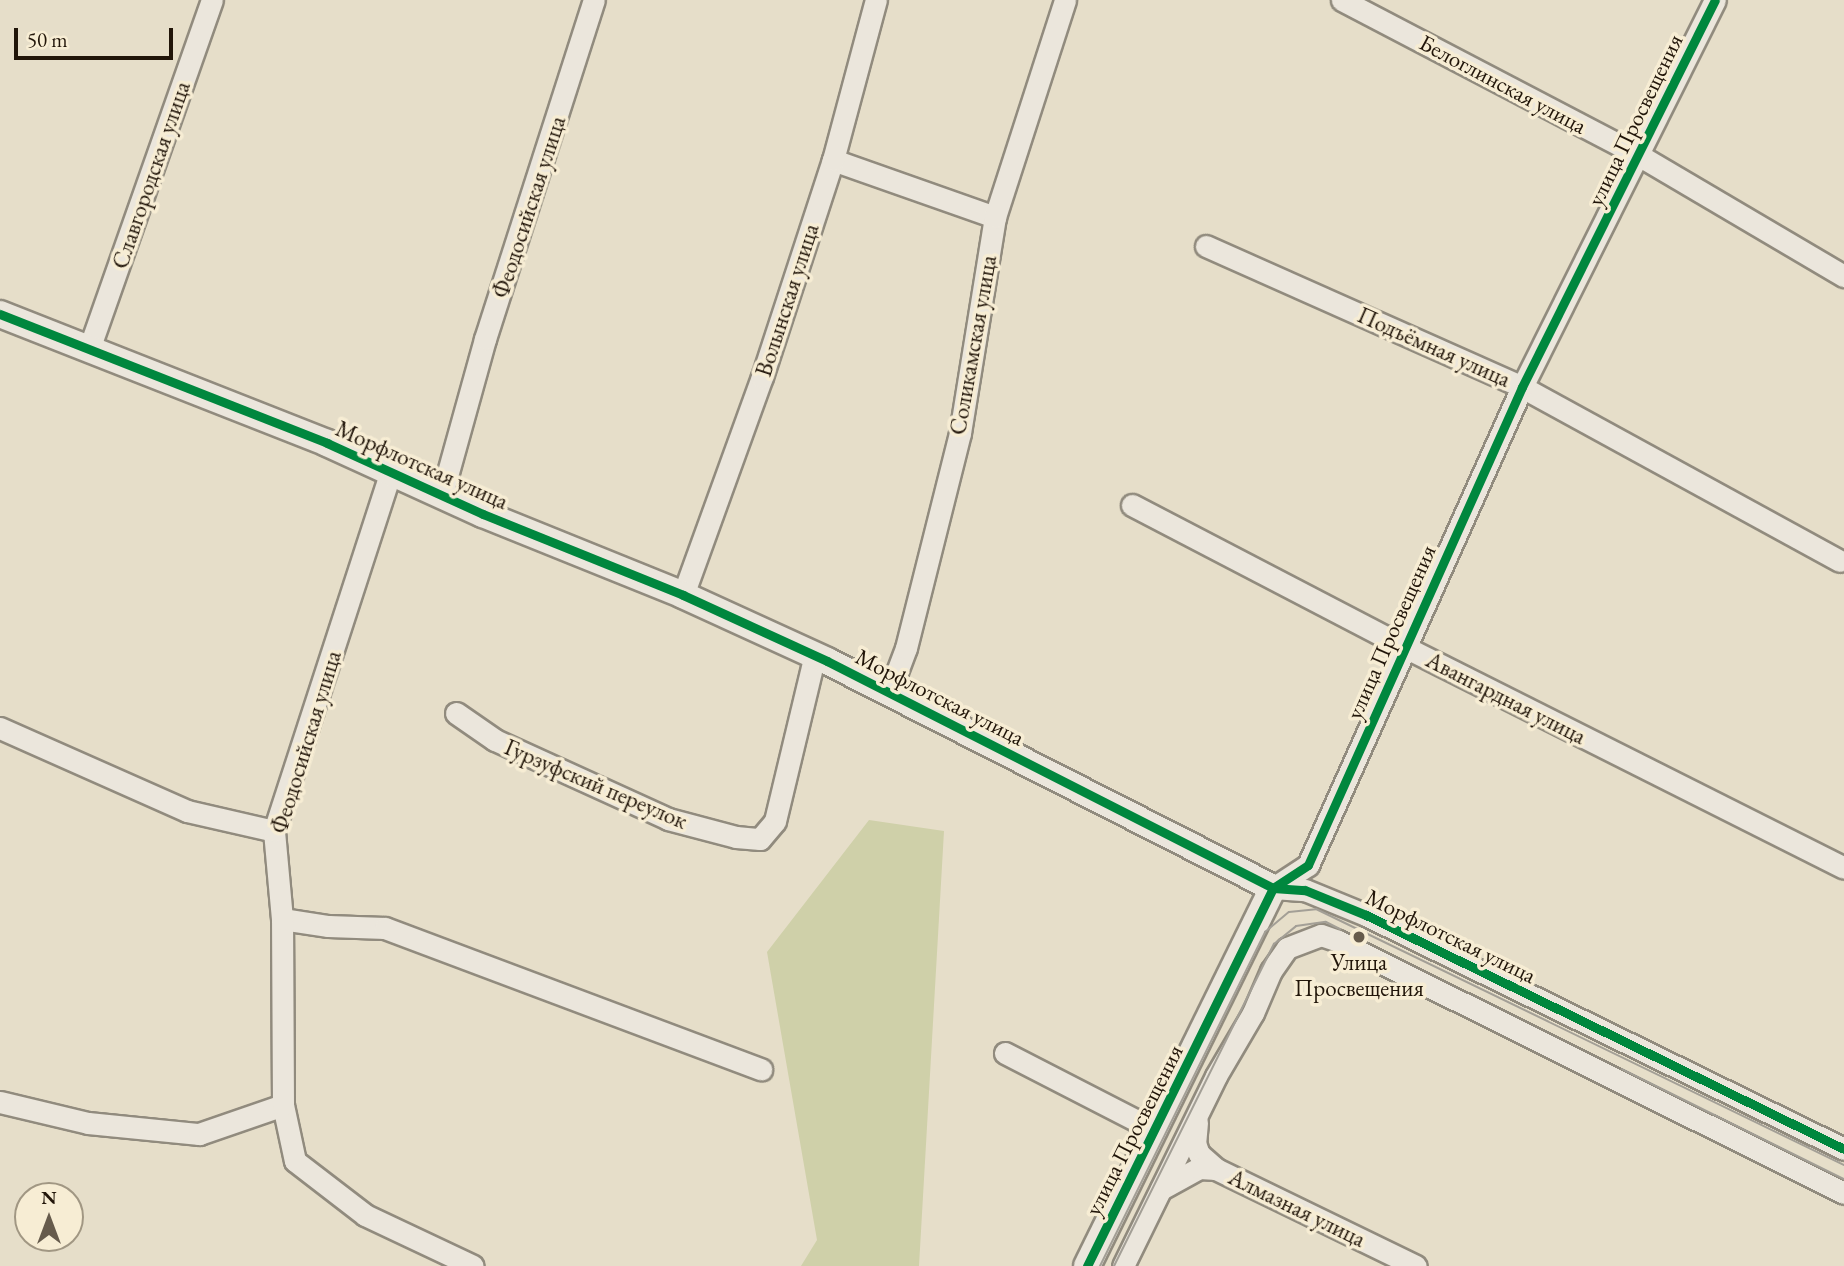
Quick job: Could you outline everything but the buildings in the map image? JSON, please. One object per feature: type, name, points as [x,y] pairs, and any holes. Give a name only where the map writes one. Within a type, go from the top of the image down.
[{"type":"street","name":"Славгородская улица","points":[[89,349],[212,0]]},
{"type":"street","name":"Феодосийская улица","points":[[442,494],[485,340],[594,0]]},
{"type":"street","name":"Волынская улица","points":[[683,595],[762,377],[833,160],[876,0]]},
{"type":"street","name":"Соликамская улица","points":[[889,693],[906,648],[960,433],[995,217],[1065,0]]},
{"type":"street","name":"Белоглинская улица","points":[[1342,0],[1640,156],[1844,275]]},
{"type":"street","name":"улица Просвещения","points":[[1087,1266],[1273,888],[1308,865],[1522,387],[1640,156],[1715,0]]},
{"type":"street","points":[[833,160],[995,217]]},
{"type":"street","name":"Подъёмная улица","points":[[1206,246],[1522,387],[1840,561]]},
{"type":"street","name":"Морфлотская улица","points":[[0,314],[391,471],[483,514],[683,595],[815,655],[1273,888],[1306,890],[1366,915],[1844,1149]]},
{"type":"street","name":"Феодосийская улица","points":[[391,471],[274,831],[282,919],[283,1105],[295,1161],[365,1215],[473,1266]]},
{"type":"street","name":"Авангардная улица","points":[[1132,505],[1405,648],[1844,867]]},
{"type":"street","name":"Гурзуфский переулок","points":[[456,713],[495,740],[668,819],[736,837],[760,839],[775,821],[815,655]]},
{"type":"street","points":[[0,728],[187,811],[274,831]]},
{"type":"street","points":[[282,919],[328,926],[385,928],[761,1069]]},
{"type":"street","points":[[1123,1266],[1216,1076],[1253,1013],[1271,971],[1287,948],[1321,935],[1338,941],[1844,1193]]},
{"type":"street","points":[[1005,1053],[1155,1130]]},
{"type":"street","points":[[0,1102],[88,1123],[199,1134],[283,1105]]},
{"type":"street","points":[[1198,1117],[1195,1143],[1199,1154],[1216,1169]]},
{"type":"street","points":[[1161,1189],[1199,1168],[1216,1169]]},
{"type":"street","name":"Алмазная улица","points":[[1216,1169],[1416,1266]]},
{"type":"green space","points":[[869,820],[944,831],[919,1266],[801,1266],[817,1240],[767,952]]},
{"type":"tram line","points":[[1100,1266],[1265,932],[1289,912],[1316,909],[1844,1165]]},
{"type":"tram line","points":[[1114,1266],[1274,944],[1296,926],[1326,922],[1340,929]]},
{"type":"tram line","points":[[1622,1069],[1844,1179]]},
{"type":"cycle path","points":[[1087,1266],[1273,888],[1308,865],[1522,387],[1715,0]]},
{"type":"cycle path","points":[[0,314],[327,443],[483,514],[683,595],[827,661],[1273,888],[1305,890],[1366,915],[1844,1149]]},
{"type":"place","name":"Улица Просвещения","points":[[1359,937]]}]
